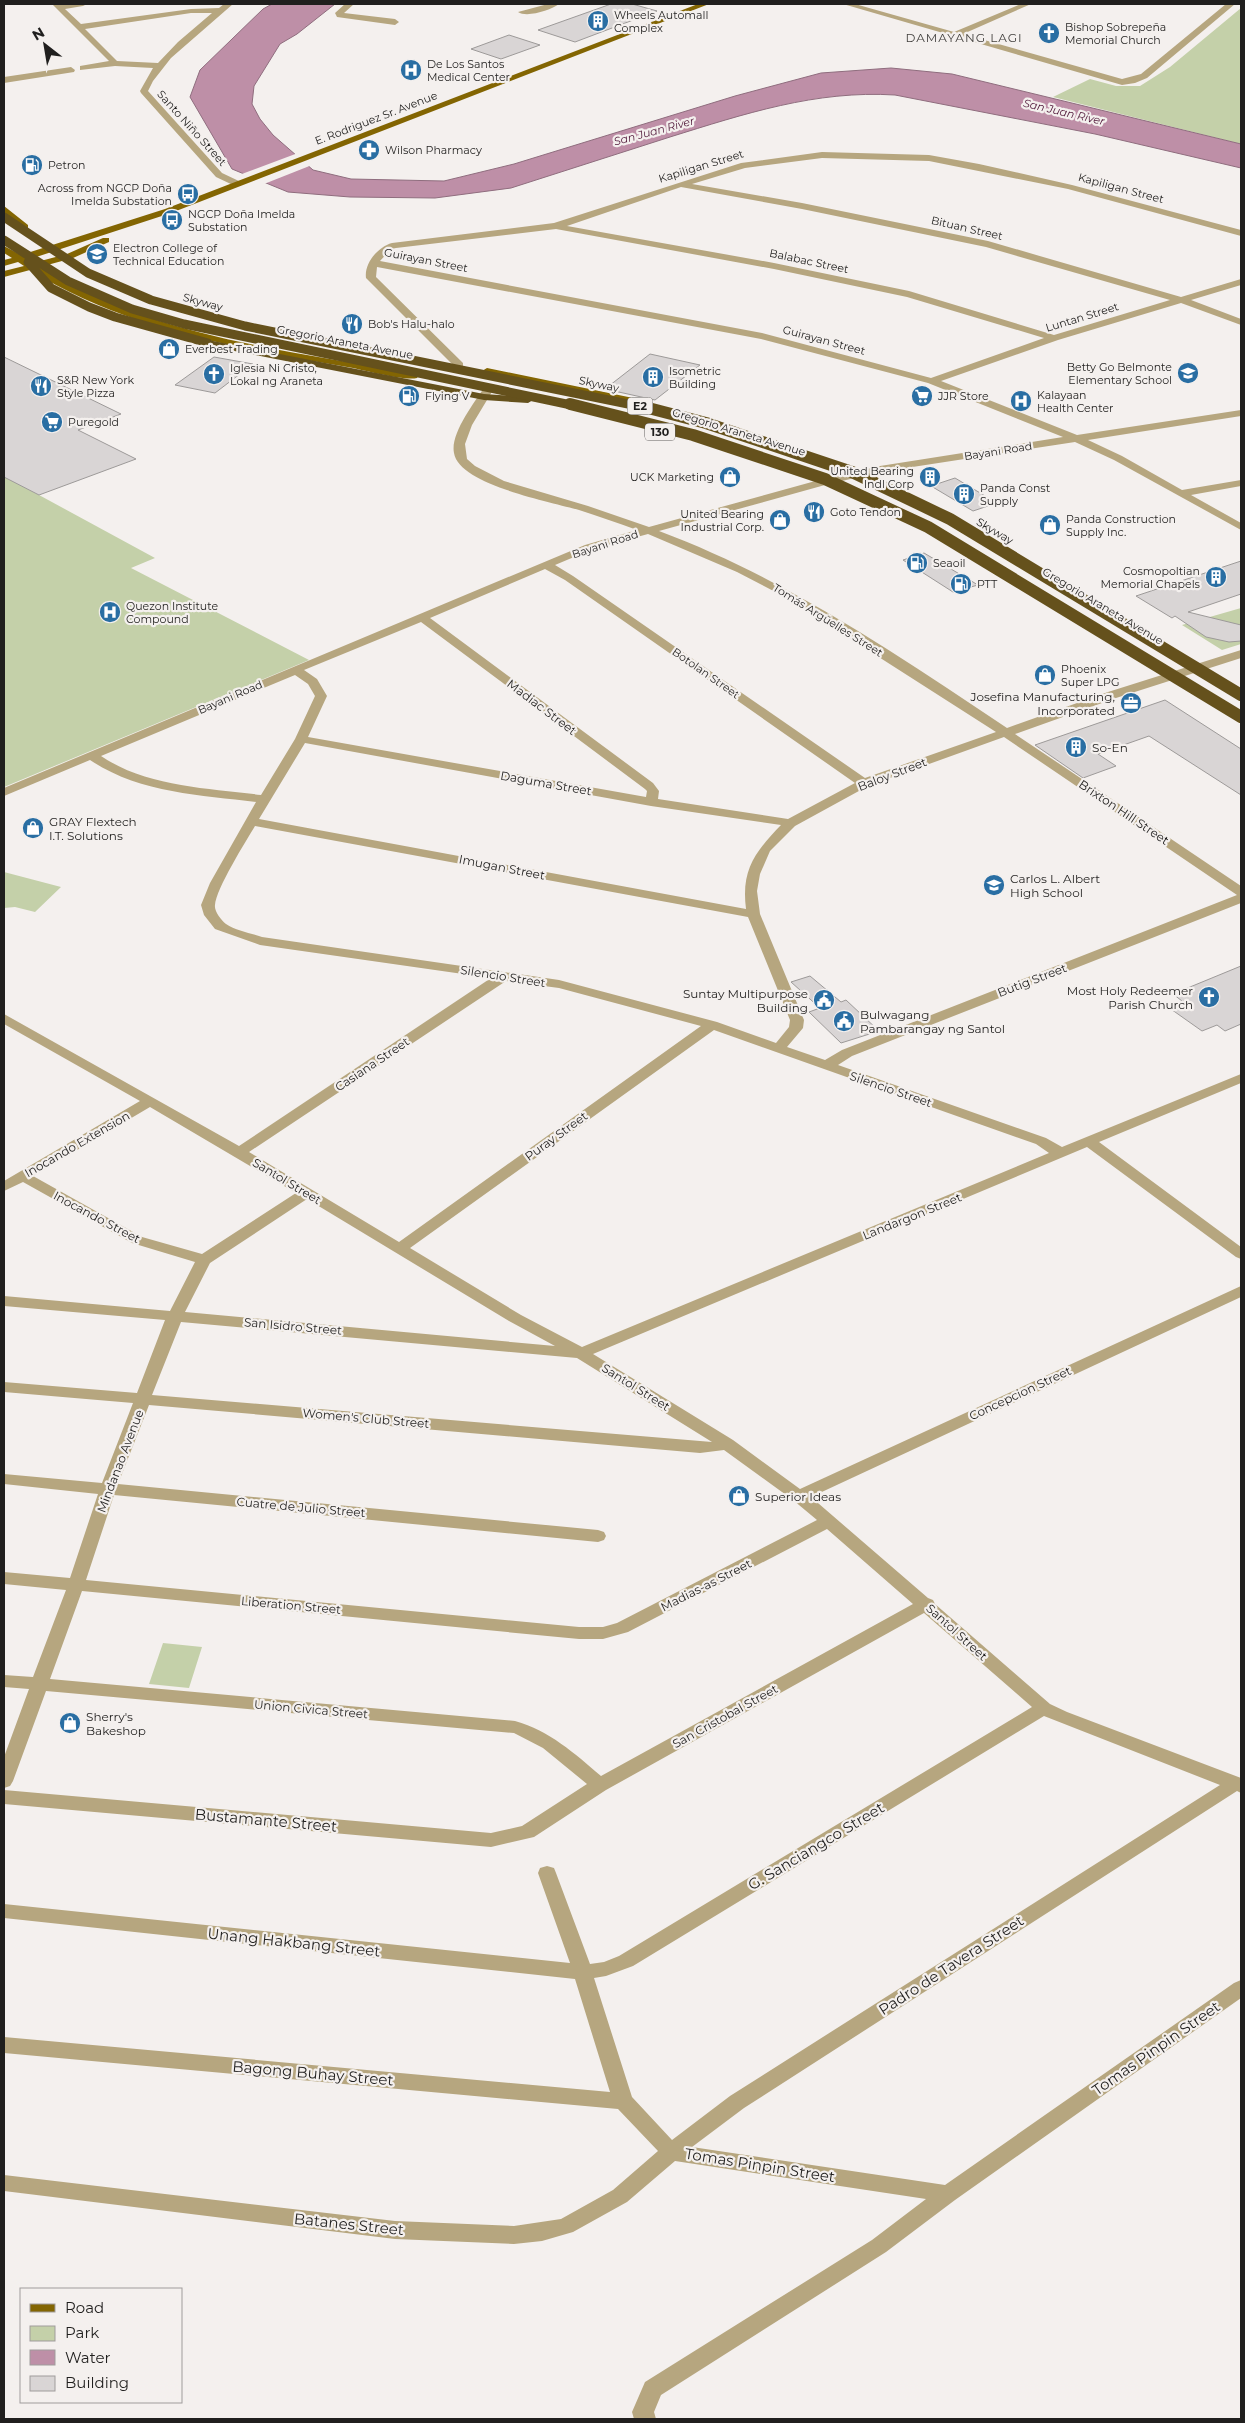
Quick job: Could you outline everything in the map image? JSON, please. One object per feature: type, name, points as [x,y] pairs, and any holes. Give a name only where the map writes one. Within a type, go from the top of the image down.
[{"type":"highway","name":"Skyway","points":[[4,217],[88,274],[150,300],[245,326],[621,402],[706,423],[852,472],[950,518],[1241,695]]},
{"type":"highway","name":"Skyway","points":[[4,240],[18,254],[68,281],[105,298],[184,324],[597,410],[692,435],[825,479],[928,528],[1241,717]]},
{"type":"highway","points":[[18,254],[51,288],[115,317],[208,343],[461,392],[486,394]]},
{"type":"main road","name":"E. Rodriguez Sr. Avenue","points":[[4,263],[18,254],[58,248],[168,211],[705,4]]},
{"type":"main road","name":"Gregorio Araneta Avenue","points":[[4,210],[16,221],[94,271],[126,287],[201,311],[244,322],[614,396],[777,442],[860,472],[952,516],[1241,688]]},
{"type":"main road","name":"E. Rodriguez Sr. Avenue","points":[[4,274],[70,256],[168,211]]},
{"type":"main road","name":"Gregorio Araneta Avenue","points":[[4,248],[18,254],[30,267],[60,284],[99,302],[179,328],[486,394],[528,400],[685,438],[823,482],[922,528],[1241,722]]},
{"type":"street","points":[[58,5],[83,4]]},
{"type":"street","points":[[83,68],[115,63],[159,66],[220,10],[230,4]]},
{"type":"street","points":[[350,4],[339,12],[340,15],[395,22]]},
{"type":"street","points":[[522,12],[552,4]]},
{"type":"street","points":[[847,4],[1122,82],[1132,81],[1144,76],[1231,4]]},
{"type":"street","points":[[956,34],[1027,4]]},
{"type":"street","points":[[58,5],[115,63]]},
{"type":"street","points":[[79,27],[192,11],[220,10]]},
{"type":"street","name":"Santo Niño Street","points":[[159,66],[147,83],[144,91],[224,179],[238,184]]},
{"type":"street","points":[[4,80],[71,70]]},
{"type":"street","name":"Kapiligan Street","points":[[373,263],[388,247],[395,245],[489,236],[555,226],[588,217],[681,184],[744,165],[790,158],[857,155],[929,158],[1069,187],[1241,234]]},
{"type":"street","name":"Bituan Street","points":[[681,184],[802,206],[988,244],[1181,300],[1241,322]]},
{"type":"street","name":"Balabac Street","points":[[555,226],[774,266],[909,294],[1054,338]]},
{"type":"street","points":[[373,263],[370,271],[371,278],[459,365]]},
{"type":"street","name":"Guirayan Street","points":[[373,263],[762,336],[932,381],[1077,439],[1181,493],[1241,527]]},
{"type":"street","name":"Luntan Street","points":[[932,381],[1054,338],[1241,282]]},
{"type":"street","name":"Tomás Argüelles Street","points":[[486,394],[458,442],[458,452],[467,466],[480,474],[511,486],[648,530],[718,558],[787,592],[1006,732]]},
{"type":"street","name":"Bayani Road","points":[[4,792],[589,547],[860,472],[1241,413]]},
{"type":"street","points":[[1181,493],[1241,483]]},
{"type":"street","name":"Botolan Street","points":[[546,564],[864,783]]},
{"type":"street","name":"Madiac Street","points":[[422,616],[649,786],[653,792],[652,802]]},
{"type":"street","name":"Baloy Street","points":[[778,1049],[796,1028],[797,1020],[753,914],[750,891],[753,874],[764,850],[790,823],[864,783],[1006,732],[1241,654]]},
{"type":"street","name":"Silencio Street","points":[[296,670],[313,682],[321,696],[301,739],[251,821],[217,883],[208,905],[211,915],[227,930],[260,942],[559,984],[712,1025],[1040,1141],[1062,1154]]},
{"type":"street","name":"Brixton Hill Street","points":[[1006,732],[1241,892]]},
{"type":"street","name":"Daguma Street","points":[[301,739],[652,802],[790,823]]},
{"type":"street","points":[[91,755],[118,772],[143,781],[266,799]]},
{"type":"street","name":"Imugan Street","points":[[251,821],[753,914]]},
{"type":"street","name":"Butig Street","points":[[825,1066],[847,1052],[1241,898]]},
{"type":"street","name":"Casiana Street","points":[[239,1152],[504,976]]},
{"type":"street","name":"Santol Street","points":[[4,1018],[239,1152],[516,1318],[581,1353],[727,1444],[830,1521],[1044,1708],[1061,1717],[1239,1784]]},
{"type":"street","name":"Puray Street","points":[[400,1248],[712,1025]]},
{"type":"street","name":"Landargon Street","points":[[581,1353],[1241,1078]]},
{"type":"street","name":"Inocando Extension","points":[[4,1187],[151,1102]]},
{"type":"street","points":[[1089,1142],[1241,1254]]},
{"type":"street","name":"Inocando Street","points":[[22,1176],[136,1240],[204,1260]]},
{"type":"street","name":"Mindanao Avenue","points":[[4,1781],[76,1585],[108,1489],[145,1398],[175,1316],[204,1260],[306,1193]]},
{"type":"street","name":"Concepcion Street","points":[[799,1496],[1241,1291]]},
{"type":"street","name":"San Isidro Street","points":[[4,1301],[581,1353]]},
{"type":"street","name":"Women's Club Street","points":[[4,1387],[700,1448],[711,1448],[727,1444]]},
{"type":"street","name":"Cuatre de Julio Street","points":[[4,1479],[598,1536]]},
{"type":"street","name":"Madias-as Street","points":[[578,1633],[603,1633],[622,1628],[830,1521]]},
{"type":"street","name":"Liberation Street","points":[[4,1578],[578,1633]]},
{"type":"street","name":"San Cristobal Street","points":[[527,1832],[600,1785],[927,1604]]},
{"type":"street","name":"Union Civica Street","points":[[4,1681],[516,1727],[530,1731],[544,1740],[600,1785]]},
{"type":"street","name":"G. Sanciangco Street","points":[[583,1972],[606,1969],[626,1961],[1044,1708]]},
{"type":"street","name":"Padro de Tavera Street","points":[[671,2152],[736,2102],[1239,1784]]},
{"type":"street","name":"Bustamante Street","points":[[4,1797],[491,1840],[527,1832]]},
{"type":"street","name":"Tomas Pinpin Street","points":[[547,1874],[583,1972],[623,2101],[671,2152],[948,2194]]},
{"type":"street","name":"Unang Hakbang Street","points":[[4,1911],[583,1972]]},
{"type":"street","name":"Tomas Pinpin Street","points":[[645,2419],[643,2412],[653,2389],[879,2246],[948,2194],[1241,1988]]},
{"type":"street","name":"Bagong Buhay Street","points":[[4,2044],[623,2101]]},
{"type":"street","name":"Batanes Street","points":[[4,2183],[395,2230],[514,2235],[542,2232],[566,2226],[595,2212],[627,2190],[671,2152]]},
{"type":"green space","points":[[1241,8],[1241,144],[1053,97],[1090,79],[1116,86],[1140,86],[1170,67]]},
{"type":"green space","name":"Quezon Institute Compound","points":[[4,476],[155,558],[131,568],[309,660],[4,787]]},
{"type":"green space","points":[[1241,608],[1241,644],[1222,650],[1182,625]]},
{"type":"green space","points":[[4,872],[61,887],[35,912],[15,907],[4,908]]},
{"type":"green space","points":[[163,1643],[202,1647],[189,1688],[149,1684]]},
{"type":"water","name":"San Juan River","points":[[272,4],[335,4],[297,34],[280,44],[254,86],[252,104],[260,119],[273,135],[313,170],[351,179],[444,181],[514,164],[735,96],[821,73],[891,68],[952,74],[1241,144],[1241,168],[1095,134],[895,95],[866,94],[809,100],[753,112],[511,188],[435,198],[350,197],[288,192],[232,169],[190,97],[200,70],[263,9]]},
{"type":"pier","points":[[298,153],[312,165],[264,184],[239,175]]},
{"type":"building","name":"Wheels Automall Complex","points":[[611,4],[632,4],[657,11],[575,42],[538,30]]},
{"type":"building","points":[[509,35],[540,45],[501,59],[471,49]]},
{"type":"building","name":"Isometric Building","points":[[650,354],[700,365],[655,400],[605,389]]},
{"type":"building","name":"Puregold","points":[[4,357],[121,414],[78,430],[136,459],[39,495],[4,477]]},
{"type":"building","name":"Iglesia Ni Cristo, Lokal ng Araneta","points":[[214,357],[253,364],[215,393],[175,385]]},
{"type":"building","name":"Panda Const Supply","points":[[955,478],[997,503],[973,511],[931,486]]},
{"type":"building","points":[[924,553],[978,585],[953,592],[903,560]]},
{"type":"building","name":"Cosmopoltian Memorial Chapels","points":[[1241,561],[1241,594],[1188,612],[1241,625],[1241,641],[1229,642],[1206,637],[1175,616],[1172,618],[1136,596]]},
{"type":"building","name":"So-En","points":[[1165,700],[1241,749],[1241,795],[1149,736],[1098,754],[1116,766],[1083,778],[1035,745]]},
{"type":"building","name":"Most Holy Redeemer Parish Church","points":[[1241,966],[1241,1024],[1225,1031],[1217,1025],[1202,1031],[1168,1007],[1182,1001],[1173,994]]},
{"type":"building","name":"Bulwagang Pambarangay ng Santol","points":[[810,976],[841,1002],[846,1000],[879,1031],[841,1043],[809,1012],[820,1008],[791,982]]},
{"type":"place","name":"Wheels Automall Complex","points":[[598,21]]},
{"type":"place","name":"Bishop Sobrepeña Memorial Church","points":[[1049,33]]},
{"type":"place","name":"De Los Santos Medical Center","points":[[411,70]]},
{"type":"place","name":"Wilson Pharmacy","points":[[369,150]]},
{"type":"place","name":"Petron","points":[[32,165]]},
{"type":"place","name":"Across from NGCP Doña Imelda Substation","points":[[188,194]]},
{"type":"place","name":"NGCP Doña Imelda Substation","points":[[172,220]]},
{"type":"place","name":"Electron College of Technical Education","points":[[97,254]]},
{"type":"place","name":"Bob's Halu-halo","points":[[352,324]]},
{"type":"place","name":"Everbest Trading","points":[[169,349]]},
{"type":"place","name":"Betty Go Belmonte Elementary School","points":[[1188,373]]},
{"type":"place","name":"Iglesia Ni Cristo, Lokal ng Araneta","points":[[214,374]]},
{"type":"place","name":"Isometric Building","points":[[653,377]]},
{"type":"place","name":"S&R New York Style Pizza","points":[[41,386]]},
{"type":"place","name":"Flying V","points":[[409,396]]},
{"type":"place","name":"JJR Store","points":[[922,396]]},
{"type":"place","name":"Kalayaan Health Center","points":[[1021,401]]},
{"type":"place","name":"Puregold","points":[[52,422]]},
{"type":"place","name":"UCK Marketing","points":[[730,477]]},
{"type":"place","name":"United Bearing Indl Corp","points":[[930,477]]},
{"type":"place","name":"Panda Const Supply","points":[[964,494]]},
{"type":"place","name":"Goto Tendon","points":[[814,512]]},
{"type":"place","name":"United Bearing Industrial Corp.","points":[[780,520]]},
{"type":"place","name":"Panda Construction Supply Inc.","points":[[1050,525]]},
{"type":"place","name":"Seaoil","points":[[917,563]]},
{"type":"place","name":"Cosmopoltian Memorial Chapels","points":[[1216,577]]},
{"type":"place","name":"PTT","points":[[961,584]]},
{"type":"place","name":"Quezon Institute Compound","points":[[110,612]]},
{"type":"place","name":"Phoenix Super LPG","points":[[1045,675]]},
{"type":"place","name":"Josefina Manufacturing, Incorporated","points":[[1131,703]]},
{"type":"place","name":"So-En","points":[[1076,747]]},
{"type":"place","name":"GRAY Flextech I.T. Solutions","points":[[33,828]]},
{"type":"place","name":"Carlos L. Albert High School","points":[[994,885]]},
{"type":"place","name":"Most Holy Redeemer Parish Church","points":[[1209,997]]},
{"type":"place","name":"Suntay Multipurpose Building","points":[[824,1000]]},
{"type":"place","name":"Bulwagang Pambarangay ng Santol","points":[[844,1021]]},
{"type":"place","name":"Superior Ideas","points":[[739,1496]]},
{"type":"place","name":"Sherry's Bakeshop","points":[[70,1723]]},
{"type":"district","name":"DAMAYANG LAGI","points":[[964,37]]}]
